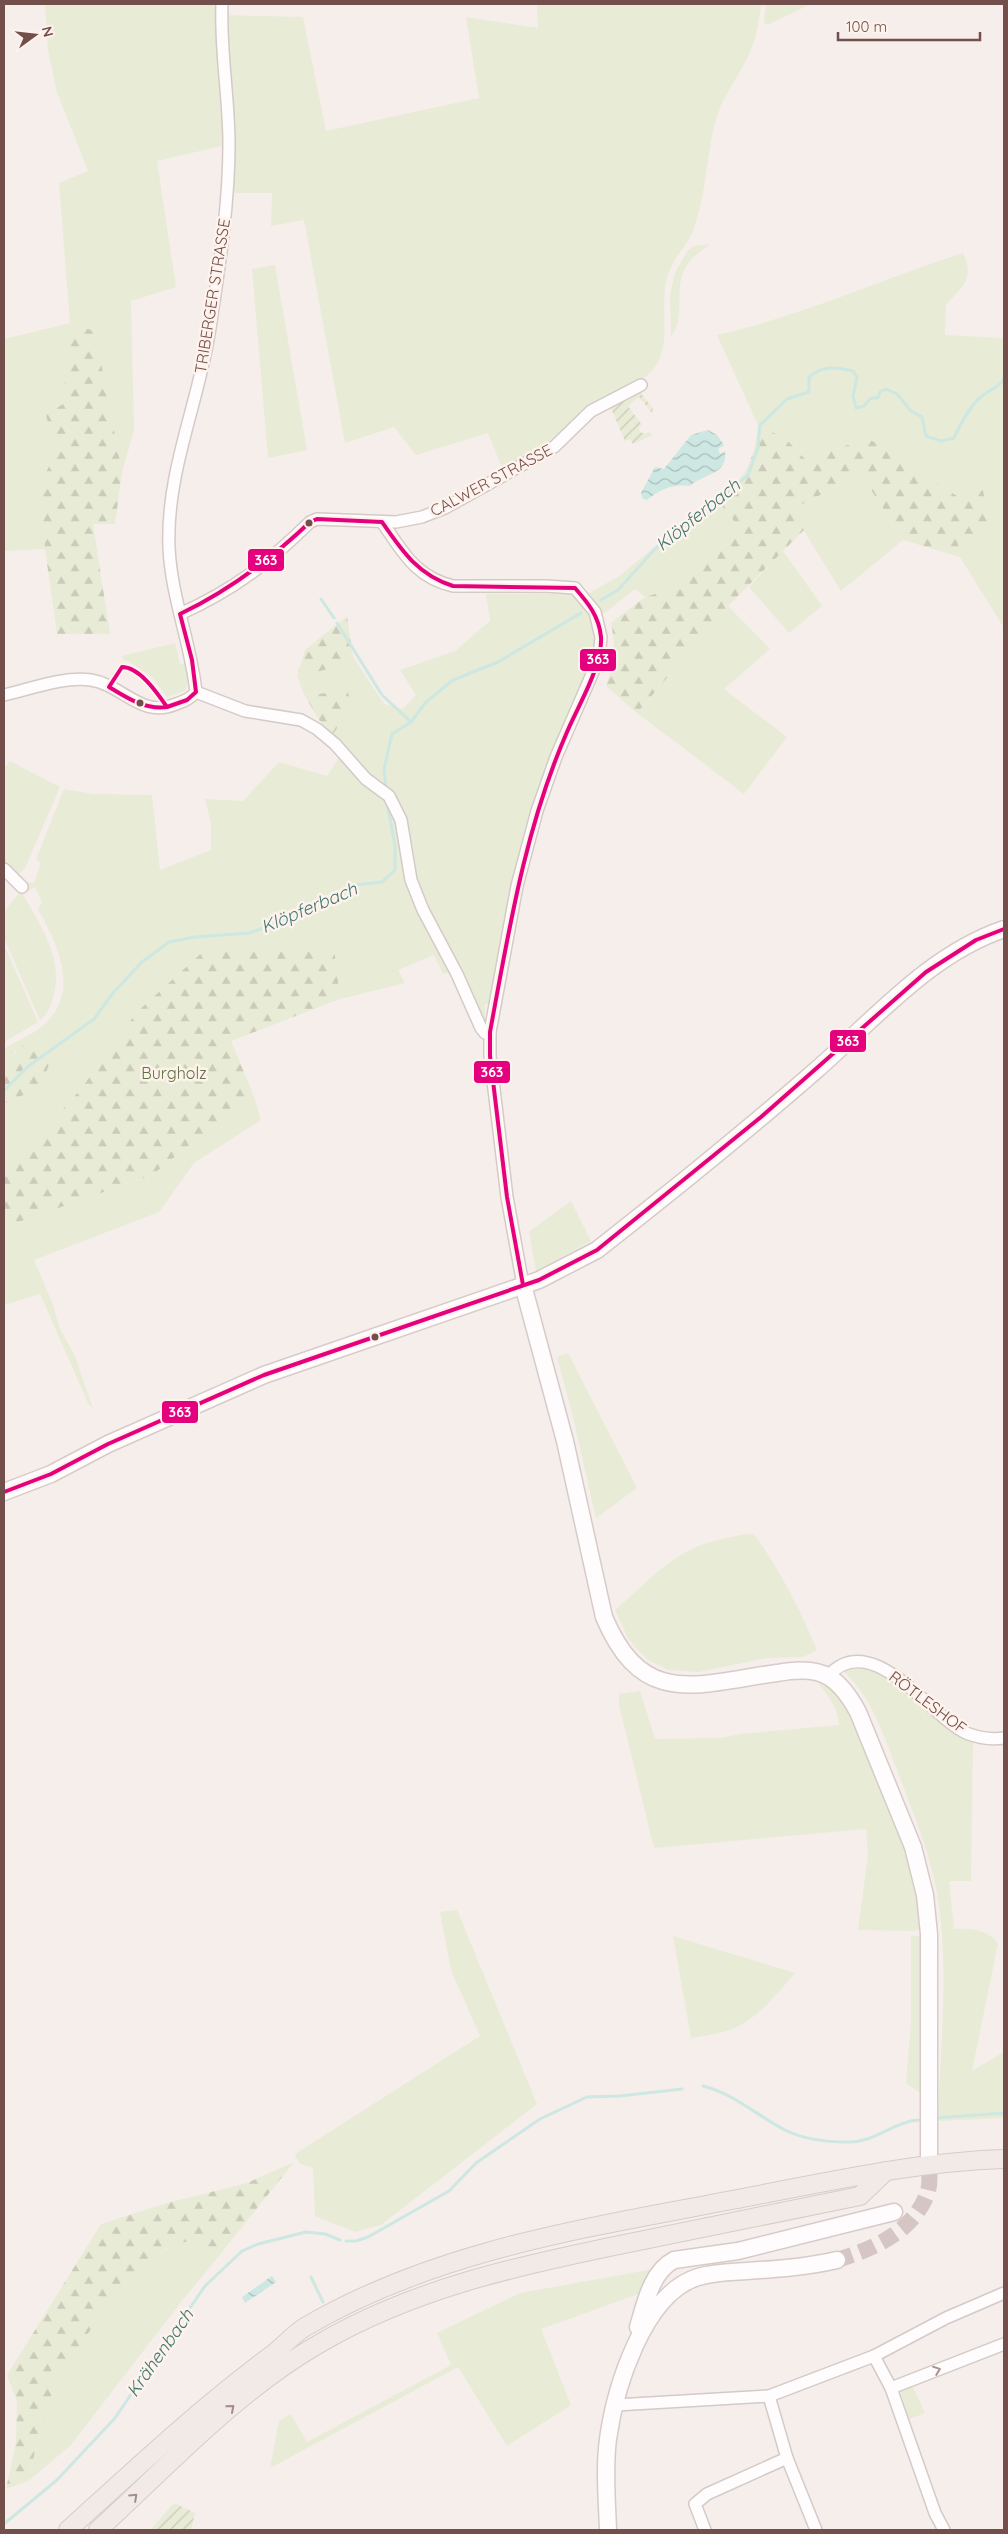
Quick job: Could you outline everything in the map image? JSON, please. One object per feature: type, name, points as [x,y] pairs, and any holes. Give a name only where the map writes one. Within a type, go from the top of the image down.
[{"type":"main road","points":[[68,2530],[182,2426],[296,2334],[332,2314],[441,2266],[484,2252],[558,2233],[887,2170],[974,2160],[1004,2159]]},
{"type":"main road","points":[[271,2356],[335,2335],[429,2294],[534,2262],[860,2196],[887,2170]]},
{"type":"main road","points":[[98,2530],[233,2406],[305,2352],[335,2335]]},
{"type":"street","name":"TRIBERGER STRASSE","points":[[196,692],[192,660],[172,580],[169,546],[172,490],[210,331],[224,221],[229,144],[221,27],[222,4]]},
{"type":"street","name":"CALWER STRASSE","points":[[180,614],[210,600],[256,572],[310,522],[317,518],[382,522],[422,517],[445,508],[554,447],[591,411],[641,385]]},
{"type":"street","points":[[382,522],[412,564],[430,578],[453,586],[546,586],[575,588],[589,602],[595,612],[601,637],[599,658],[553,766],[537,810],[517,886],[490,1033],[490,1063],[507,1197],[523,1285],[565,1441],[604,1617],[614,1639],[625,1656],[657,1680],[683,1686],[787,1671],[807,1671],[828,1676],[848,1696],[858,1712],[913,1847],[925,1895],[929,1934],[929,2159]]},
{"type":"street","points":[[4,695],[70,679],[92,680],[152,709],[167,708],[190,698],[196,692],[244,711],[301,720],[323,734],[366,778],[389,796],[401,820],[411,880],[423,910],[457,974],[480,1028],[485,1033],[490,1033]]},
{"type":"street","points":[[4,869],[22,887]]},
{"type":"street","points":[[4,1492],[43,1477],[117,1440],[264,1375],[539,1280],[597,1250],[785,1097],[927,971],[955,952],[987,935],[1004,929]]},
{"type":"street","name":"RÖTLESHOF","points":[[828,1676],[841,1664],[858,1663],[873,1665],[898,1676],[938,1714],[966,1732],[985,1738],[1004,1738]]},
{"type":"street","points":[[608,2530],[608,2447],[616,2406],[628,2360],[654,2281],[662,2268],[674,2260],[738,2251],[894,2212]]},
{"type":"street","points":[[628,2360],[641,2332],[664,2301],[686,2283],[696,2278],[719,2273],[809,2266],[837,2260]]},
{"type":"street","points":[[616,2406],[769,2396],[874,2356],[946,2318],[1004,2293]]},
{"type":"street","points":[[891,2388],[1004,2344]]},
{"type":"street","points":[[874,2356],[891,2388],[935,2513],[944,2530]]},
{"type":"street","points":[[769,2396],[787,2458],[816,2530]]},
{"type":"street","points":[[705,2530],[695,2504],[707,2494],[787,2458]]},
{"type":"green space","points":[[45,4],[219,4],[219,15],[303,17],[326,131],[479,98],[466,17],[538,28],[537,4],[761,4],[752,46],[717,116],[713,130],[702,201],[694,228],[671,267],[666,281],[664,296],[665,326],[661,354],[655,367],[644,378],[552,444],[504,473],[488,433],[416,455],[394,427],[345,443],[304,220],[271,226],[272,193],[231,193],[226,145],[157,161],[176,287],[131,301],[134,430],[122,472],[95,331],[71,324],[63,405],[47,416],[56,453],[40,484],[45,549],[4,551],[4,339],[70,323],[59,183],[88,171],[57,92],[48,50]]},
{"type":"green space","points":[[766,4],[811,4],[767,25],[764,22]]},
{"type":"green space","points":[[711,244],[692,259],[683,273],[680,282],[678,319],[671,337],[670,295],[675,273],[688,250],[694,246]]},
{"type":"green space","points":[[963,253],[968,269],[967,276],[962,287],[946,305],[945,335],[1004,338],[1004,628],[960,557],[957,544],[960,498],[931,479],[898,448],[864,439],[806,460],[786,439],[758,425],[717,335],[810,308]]},
{"type":"green space","points":[[275,265],[307,450],[268,458],[252,269]]},
{"type":"green space","points":[[70,324],[95,331],[122,472],[115,524],[93,524],[110,634],[57,634],[45,549],[40,484],[56,453],[46,415],[63,404]]},
{"type":"green space","points":[[639,391],[653,408],[652,413],[639,397],[628,406],[642,425],[639,427],[640,432],[645,434],[649,431],[652,435],[633,444],[630,439],[625,441],[610,406]]},
{"type":"green space","points":[[758,425],[786,439],[806,460],[864,439],[898,448],[931,479],[960,498],[983,490],[990,535],[958,544],[960,557],[903,540],[861,474],[791,510],[804,530],[728,606],[637,713],[606,686],[613,655],[611,623],[645,597],[669,590],[742,531],[715,497],[734,484],[747,468],[757,437]]},
{"type":"green space","points":[[861,474],[903,540],[841,591],[791,510]]},
{"type":"green space","points":[[715,497],[742,531],[669,590],[645,597],[635,589],[593,622],[596,638],[595,656],[513,885],[491,1005],[485,1004],[485,1023],[482,1022],[459,970],[443,974],[434,955],[398,970],[405,983],[340,999],[334,949],[207,948],[137,1012],[81,1089],[9,1170],[4,1167],[4,1103],[13,1102],[16,1049],[4,1072],[4,1049],[46,1023],[56,1010],[62,996],[62,966],[58,951],[38,909],[42,902],[35,887],[28,891],[26,882],[34,883],[41,863],[36,859],[64,789],[93,794],[152,795],[160,870],[211,850],[211,823],[205,799],[243,801],[279,762],[327,776],[346,747],[333,734],[348,711],[346,691],[305,696],[297,676],[338,667],[353,657],[384,704],[403,709],[416,695],[400,670],[455,651],[490,621],[486,594],[589,593],[618,577]]},
{"type":"green space","points":[[783,551],[822,606],[789,633],[749,587]]},
{"type":"green space","points":[[728,606],[770,649],[724,689],[787,737],[744,794],[637,713]]},
{"type":"green space","points":[[347,616],[353,657],[338,667],[297,676],[305,650]]},
{"type":"green space","points":[[175,643],[180,664],[187,663],[189,679],[185,691],[167,697],[152,677],[128,661],[123,660],[122,656]]},
{"type":"green space","points":[[347,690],[349,696],[348,708],[333,734],[319,720],[305,696]]},
{"type":"green space","points":[[10,761],[60,787],[25,868],[19,874],[4,863],[4,769]]},
{"type":"green space","points":[[21,891],[48,940],[55,966],[56,980],[53,998],[51,1005],[40,1020],[4,938],[4,912]]},
{"type":"green space","points":[[4,945],[38,1022],[4,1042]]},
{"type":"green space","name":"Burgholz","points":[[207,948],[334,948],[340,999],[231,1041],[253,1094],[152,1175],[4,1227],[4,1167],[9,1169],[81,1089],[137,1012]]},
{"type":"green space","points":[[32,1040],[50,1062],[43,1081],[13,1102],[4,1103],[5,1074],[10,1059],[22,1046]]},
{"type":"green space","points":[[253,1094],[261,1120],[194,1163],[159,1212],[34,1260],[52,1302],[60,1329],[75,1356],[93,1409],[88,1403],[40,1294],[4,1305],[4,1227],[152,1175]]},
{"type":"green space","points":[[571,1201],[591,1241],[536,1271],[529,1232]]},
{"type":"green space","points":[[568,1353],[637,1488],[596,1518],[557,1357]]},
{"type":"green space","points":[[753,1534],[757,1538],[775,1566],[797,1606],[817,1650],[803,1657],[767,1658],[699,1672],[668,1670],[648,1660],[628,1638],[615,1610],[670,1562],[690,1550],[717,1540]]},
{"type":"green space","points":[[855,1666],[882,1670],[973,1741],[971,1881],[949,1881],[954,1929],[978,1930],[994,1938],[998,1943],[972,2071],[1004,2052],[1004,2118],[938,2121],[944,1978],[941,1921],[937,1893],[919,1829],[880,1727],[861,1691],[841,1669]]},
{"type":"green space","points":[[818,1677],[843,1695],[909,1850],[924,1927],[914,1931],[858,1930],[868,1855],[866,1829],[654,1848],[619,1705],[619,1694],[640,1691],[655,1739],[720,1738],[740,1734],[839,1725],[837,1712],[816,1680]]},
{"type":"green space","points":[[457,1910],[537,2104],[381,2225],[355,2232],[315,2216],[313,2168],[299,2163],[295,2154],[480,2036],[451,1970],[440,1912]]},
{"type":"green space","points":[[673,1936],[795,1973],[766,2006],[740,2026],[715,2034],[691,2038]]},
{"type":"green space","points":[[911,1936],[924,1936],[925,2096],[906,2083],[911,2023]]},
{"type":"green space","points":[[294,2162],[218,2257],[208,2248],[196,2242],[179,2244],[159,2253],[141,2265],[128,2277],[58,2376],[39,2435],[28,2481],[6,2489],[16,2442],[17,2401],[7,2375],[101,2224],[167,2203],[247,2183]]},
{"type":"green space","points":[[195,2241],[208,2247],[218,2257],[70,2446],[28,2481],[39,2435],[58,2376],[94,2323],[128,2277],[142,2263],[178,2243]]},
{"type":"green space","points":[[654,2269],[644,2292],[541,2329],[571,2405],[507,2446],[458,2367],[270,2468],[279,2421],[291,2414],[307,2442],[451,2365],[437,2333],[520,2293]]},
{"type":"green space","points":[[912,2385],[925,2413],[909,2419],[900,2390]]},
{"type":"green space","points":[[174,2503],[195,2513],[191,2530],[150,2530]]},
{"type":"water","points":[[708,430],[717,435],[724,445],[718,449],[720,454],[725,451],[723,465],[714,473],[690,486],[672,487],[662,490],[647,500],[643,499],[641,493],[655,467],[664,469],[691,435]]},
{"type":"water","points":[[272,2276],[276,2282],[245,2303],[242,2297]]},
{"type":"waterway","name":"Klöpferbach","points":[[601,600],[618,590],[655,549],[697,516],[709,503],[726,494],[748,475],[758,448],[760,425],[787,399],[809,392],[809,377],[819,370],[830,368],[853,371],[857,377],[853,396],[856,408],[864,406],[871,398],[878,398],[880,392],[886,389],[897,394],[911,411],[922,417],[926,436],[941,441],[954,438],[974,404],[1004,379]]},
{"type":"waterway","points":[[321,599],[334,618]]},
{"type":"waterway","name":"Klöpferbach","points":[[386,790],[384,769],[392,734],[411,722],[426,702],[453,680],[498,662],[581,613]]},
{"type":"waterway","points":[[337,623],[382,695],[411,722]]},
{"type":"waterway","name":"Klöpferbach","points":[[4,1091],[26,1068],[94,1019],[113,993],[142,962],[169,942],[195,937],[250,933],[289,918],[356,885],[382,882],[395,870],[395,845],[387,803]]},
{"type":"waterway","name":"Krähenbach","points":[[703,2086],[725,2094],[787,2131],[816,2140],[857,2141],[875,2136],[901,2124],[919,2120]]},
{"type":"waterway","name":"Krähenbach","points":[[346,2241],[356,2241],[368,2237],[449,2191],[476,2163],[540,2119],[587,2097],[620,2096],[682,2089]]},
{"type":"waterway","name":"Krähenbach","points":[[936,2118],[1004,2113]]},
{"type":"waterway","name":"Krähenbach","points":[[4,2524],[57,2480],[115,2418],[205,2286],[242,2251],[258,2244],[306,2232],[325,2234],[340,2240]]},
{"type":"waterway","points":[[311,2277],[323,2302]]},
{"type":"tunnel","points":[[837,2260],[878,2244],[902,2229],[912,2219],[921,2207],[927,2194],[929,2159]]},
{"type":"transit line","name":"363","points":[[167,707],[187,700],[196,692],[192,660],[180,614],[216,595],[249,573],[310,522],[317,519],[382,522],[404,552],[420,569],[453,586],[575,588],[592,610],[600,629],[601,648],[594,673],[552,768],[529,842],[504,956],[490,1032],[490,1056],[507,1197],[523,1285]]},
{"type":"transit line","name":"363","points":[[122,667],[129,668],[142,676],[167,707],[144,705],[129,699],[109,687],[122,667]]},
{"type":"transit line","name":"363","points":[[4,1492],[51,1474],[108,1444],[264,1375],[539,1280],[597,1250],[761,1117],[926,972],[976,940],[1004,929]]}]
